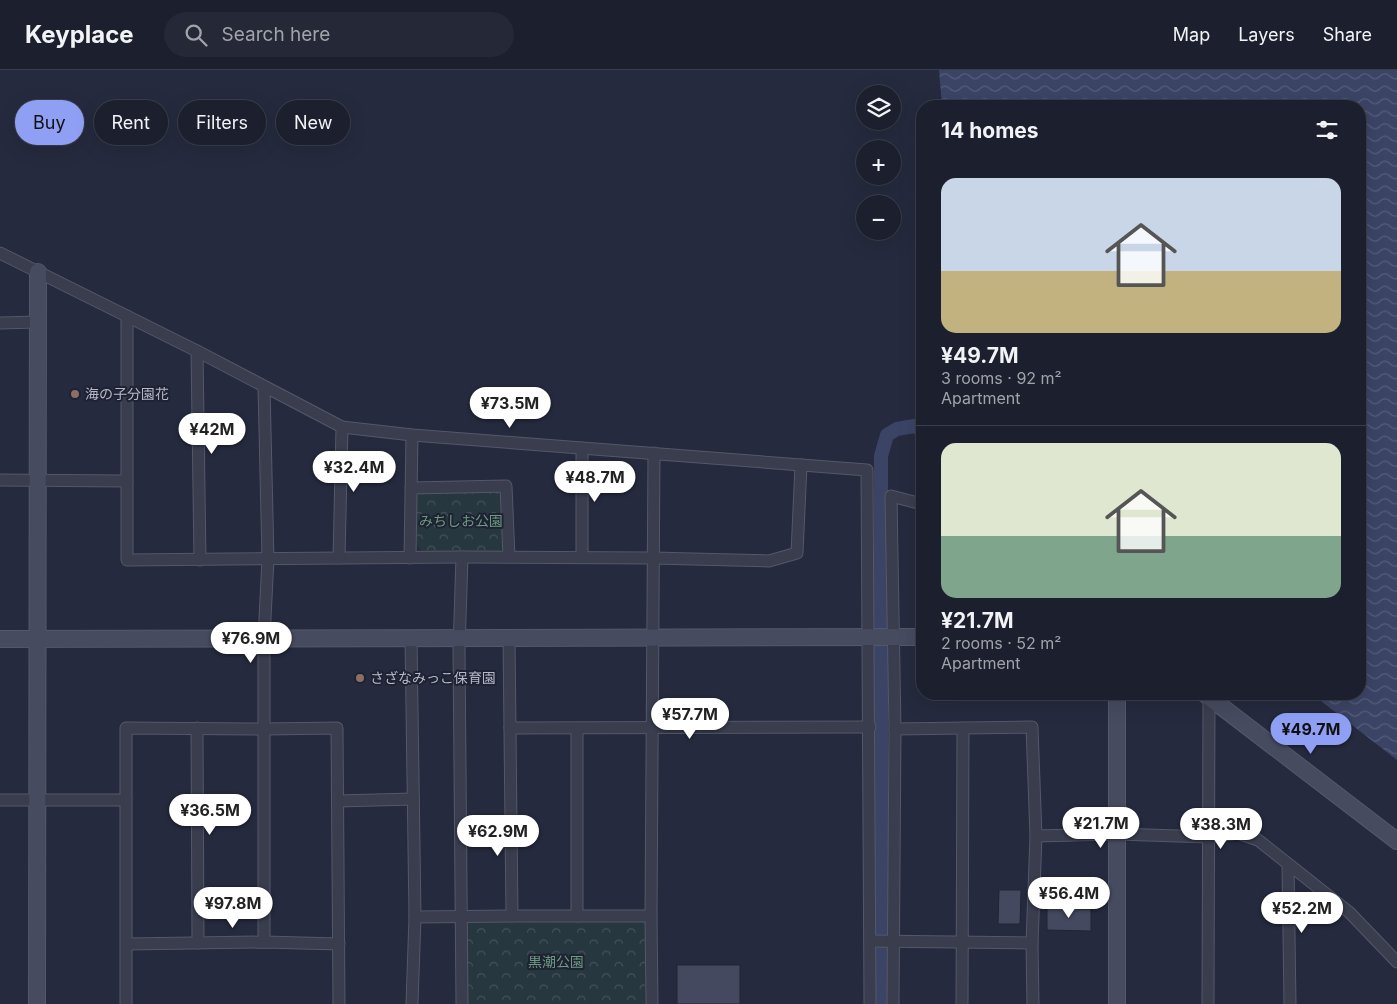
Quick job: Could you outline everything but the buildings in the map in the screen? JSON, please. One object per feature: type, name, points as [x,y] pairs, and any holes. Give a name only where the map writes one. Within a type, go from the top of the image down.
[{"type":"street","points":[[0,253],[198,351],[342,426],[412,435],[867,470],[880,637],[895,729],[892,1004]]},
{"type":"street","points":[[37,1004],[38,272]]},
{"type":"street","points":[[127,316],[127,560],[509,557],[769,561],[797,553],[801,464]]},
{"type":"street","points":[[0,323],[37,322]]},
{"type":"street","points":[[198,351],[200,560]]},
{"type":"street","points":[[264,387],[268,559],[264,638],[264,942]]},
{"type":"street","points":[[339,558],[342,426]]},
{"type":"street","points":[[410,558],[412,435]]},
{"type":"street","points":[[582,448],[582,558]]},
{"type":"street","points":[[652,1004],[654,454]]},
{"type":"street","points":[[0,480],[127,481]]},
{"type":"street","points":[[411,488],[506,486],[509,557]]},
{"type":"street","points":[[870,1004],[870,727],[892,496],[916,502]]},
{"type":"street","points":[[462,557],[459,638],[462,1004]]},
{"type":"street","points":[[0,639],[916,637]]},
{"type":"street","points":[[411,638],[415,917],[412,1004]]},
{"type":"street","points":[[509,638],[512,916]]},
{"type":"street","points":[[1117,700],[1117,1004]]},
{"type":"street","points":[[1207,700],[1208,1004]]},
{"type":"street","points":[[1213,700],[1397,842]]},
{"type":"street","points":[[510,728],[870,727]]},
{"type":"street","points":[[895,729],[1032,727],[1036,836],[1032,942],[1033,1004]]},
{"type":"street","points":[[126,1004],[126,728],[337,728],[339,1004]]},
{"type":"street","points":[[197,728],[198,943]]},
{"type":"street","points":[[577,728],[577,916]]},
{"type":"street","points":[[962,1004],[963,728]]},
{"type":"street","points":[[338,801],[414,799]]},
{"type":"street","points":[[0,800],[126,800]]},
{"type":"street","points":[[1036,836],[1117,834],[1208,837],[1238,833],[1258,840],[1349,912],[1397,962]]},
{"type":"street","points":[[1288,864],[1290,1004]]},
{"type":"street","points":[[415,917],[651,916]]},
{"type":"street","points":[[870,941],[1032,942]]},
{"type":"street","points":[[127,944],[264,942],[339,944]]},
{"type":"green space","name":"みちしお公園","points":[[499,488],[504,495],[505,546],[497,554],[423,553],[417,545],[416,497],[421,491]]},
{"type":"green space","name":"黒潮公園","points":[[466,920],[645,920],[645,1004],[466,1004]]},
{"type":"water","points":[[939,70],[1397,70],[1397,760],[1320,700],[1366,700],[1366,100],[942,100]]},
{"type":"waterway","points":[[881,1004],[881,456],[887,435],[897,429],[916,427]]},
{"type":"place","name":"海の子分園花","points":[[75,394]]},
{"type":"place","name":"さざなみっこ保育園","points":[[360,678]]}]
